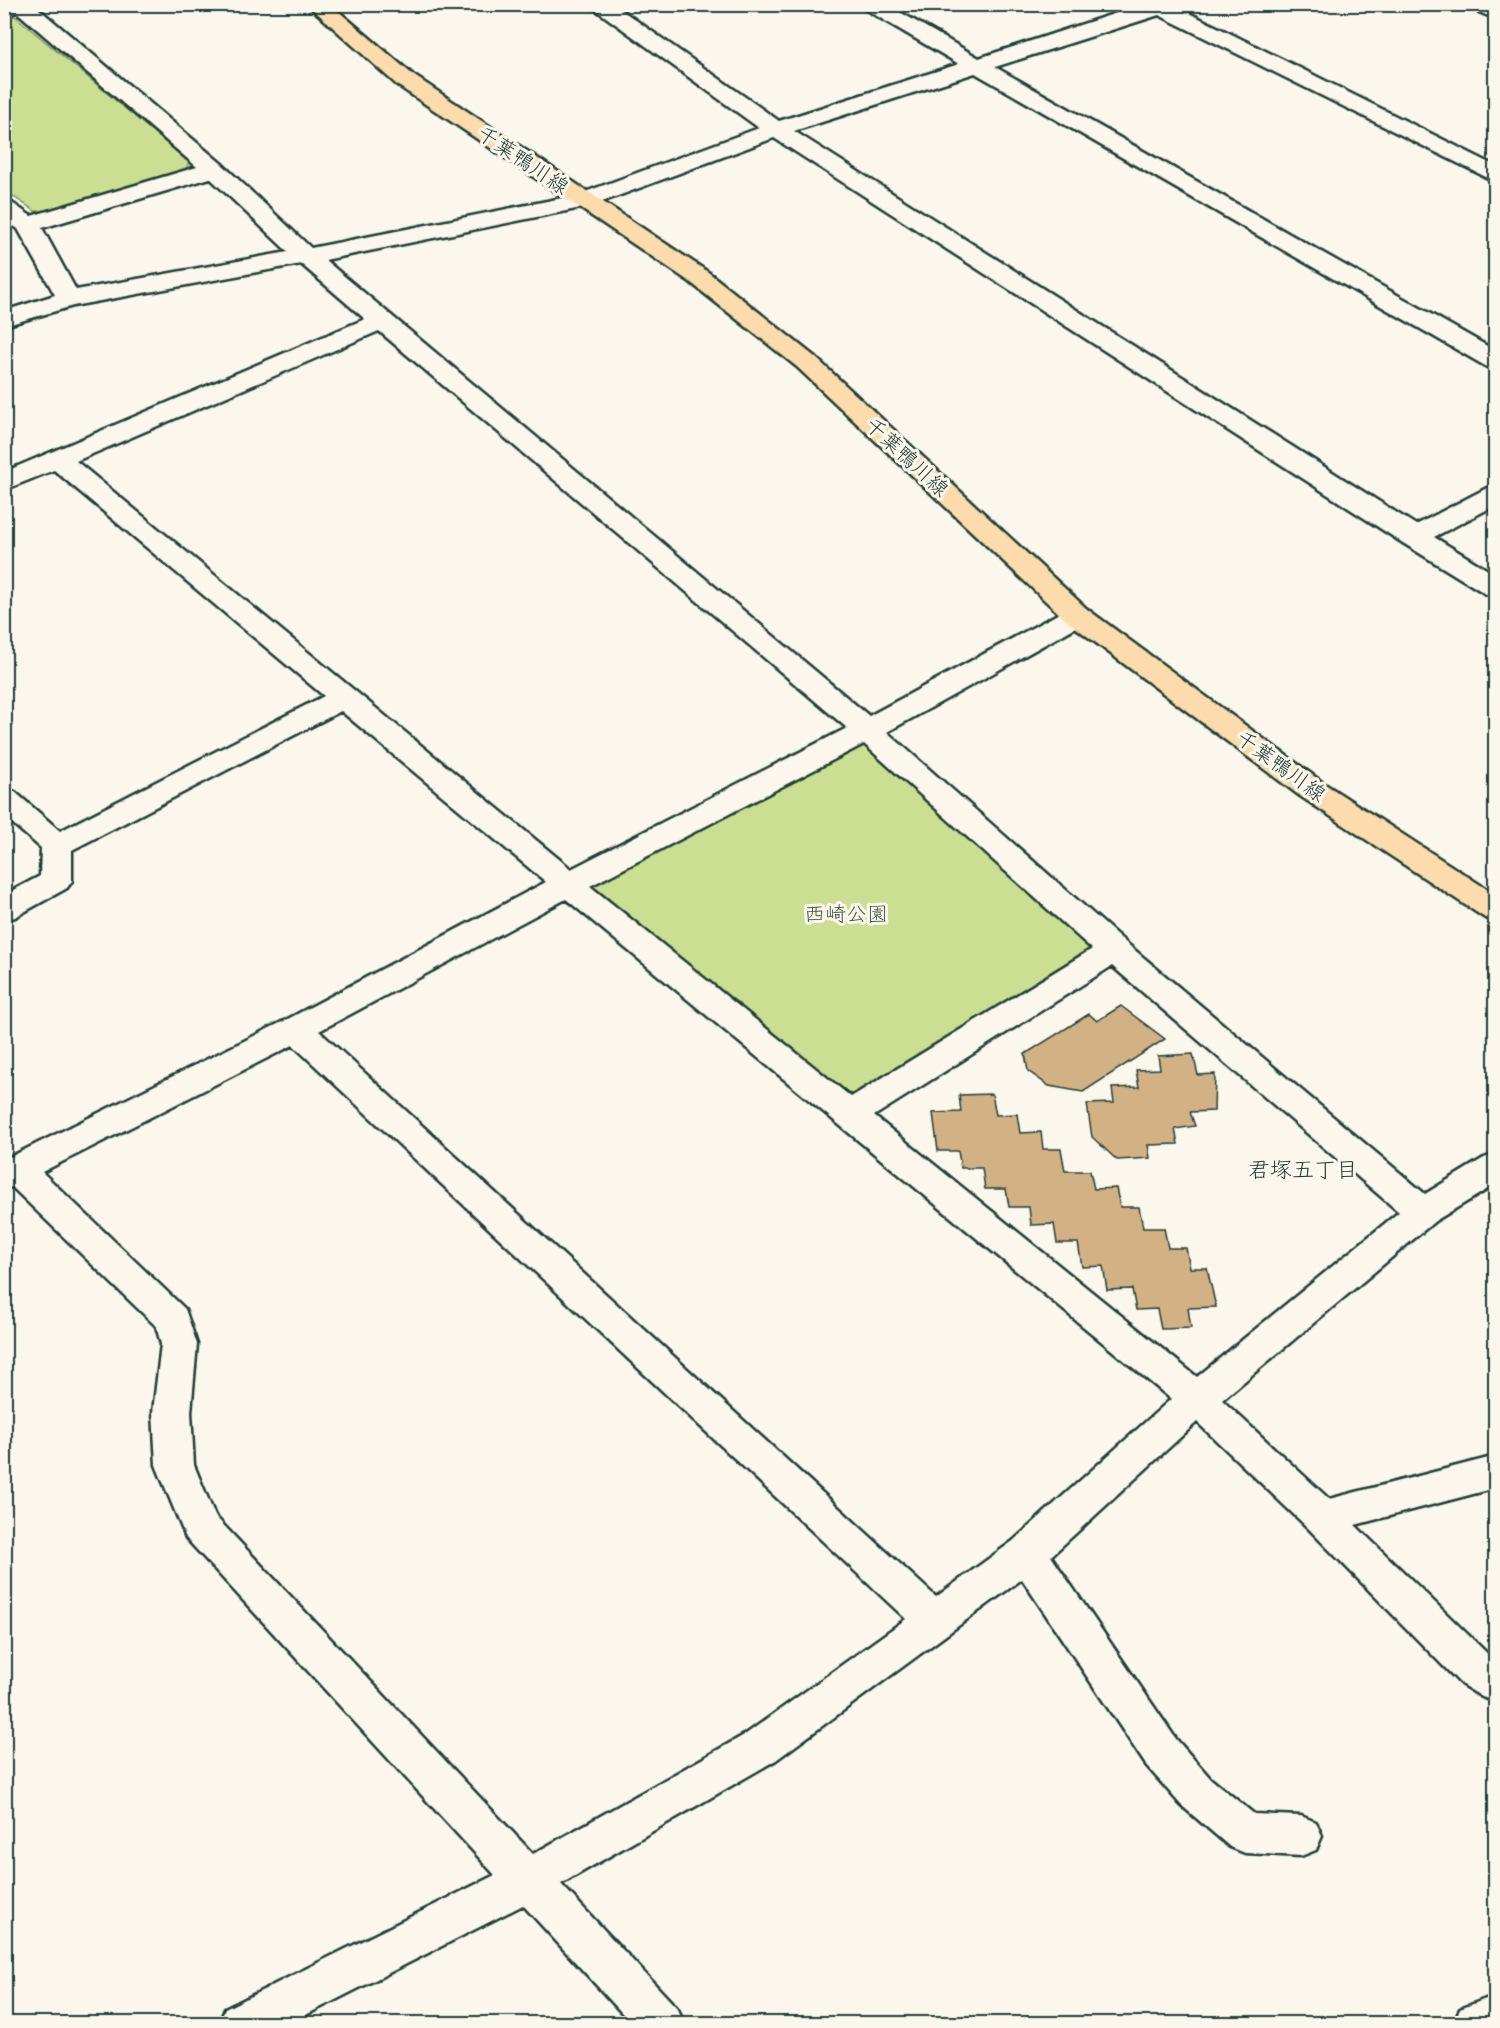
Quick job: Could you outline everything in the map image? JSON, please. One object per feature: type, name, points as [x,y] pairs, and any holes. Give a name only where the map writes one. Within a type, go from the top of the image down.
[{"type":"main road","name":"千葉鴨川線","points":[[317,4],[405,80],[699,277],[806,362],[1077,615],[1311,789],[1496,910]]},
{"type":"street","points":[[4,9],[20,4],[214,169],[306,256],[867,730],[1114,950],[1423,1212]]},
{"type":"street","points":[[598,4],[776,129],[1496,588]]},
{"type":"street","points":[[870,4],[1496,362]]},
{"type":"street","points":[[1476,4],[1496,13]]},
{"type":"street","points":[[4,319],[69,299],[306,256],[583,201],[776,129],[1162,6],[1496,175]]},
{"type":"street","points":[[28,225],[214,169]]},
{"type":"street","points":[[4,208],[28,225],[69,299]]},
{"type":"street","points":[[4,482],[382,321]]},
{"type":"street","points":[[58,460],[568,884],[1197,1399],[1322,1517],[1474,1671],[1496,1684]]},
{"type":"street","points":[[1413,537],[1496,494]]},
{"type":"street","points":[[662,2024],[200,1527],[175,1465],[172,1412],[179,1344],[172,1319],[11,1173],[296,1029],[568,884],[867,730],[1077,615]]},
{"type":"street","points":[[57,844],[343,698]]},
{"type":"street","points":[[4,799],[57,844],[57,881],[4,909]]},
{"type":"street","points":[[851,1114],[1114,950]]},
{"type":"street","points":[[296,1029],[935,1621]]},
{"type":"street","points":[[241,2024],[528,1880],[762,1748],[1027,1553],[1197,1399],[1423,1212],[1496,1167]]},
{"type":"street","points":[[1322,1517],[1496,1472]]},
{"type":"street","points":[[1027,1553],[1161,1752],[1196,1792],[1245,1833],[1301,1836]]},
{"type":"street","points":[[1476,2024],[1496,2016]]},
{"type":"green space","points":[[15,16],[189,162],[185,171],[50,212],[35,211],[5,191],[5,17]]},
{"type":"green space","name":"西崎公園","points":[[867,730],[1114,950],[851,1114],[568,884]]},
{"type":"building","points":[[1121,1006],[1165,1039],[1083,1092],[1049,1086],[1028,1071],[1025,1054],[1089,1014],[1097,1021]]},
{"type":"building","points":[[1193,1054],[1198,1075],[1215,1074],[1214,1111],[1190,1112],[1195,1126],[1175,1129],[1178,1144],[1148,1145],[1150,1158],[1117,1160],[1092,1137],[1087,1104],[1114,1103],[1112,1088],[1139,1087],[1136,1070],[1160,1069],[1158,1056]]},
{"type":"building","points":[[992,1094],[996,1115],[1017,1114],[1020,1133],[1041,1132],[1043,1149],[1061,1149],[1065,1171],[1090,1171],[1094,1189],[1116,1188],[1120,1207],[1139,1207],[1143,1228],[1164,1228],[1168,1248],[1186,1248],[1190,1268],[1207,1268],[1216,1307],[1188,1308],[1191,1328],[1161,1329],[1157,1309],[1136,1310],[1132,1289],[1107,1290],[1103,1266],[1082,1267],[1078,1243],[1057,1243],[1054,1224],[1031,1225],[1029,1207],[1009,1207],[1006,1189],[985,1189],[982,1168],[961,1168],[958,1151],[938,1151],[933,1113],[961,1112],[959,1095]]},
{"type":"district","name":"君塚五丁目","points":[[1303,1169]]}]
